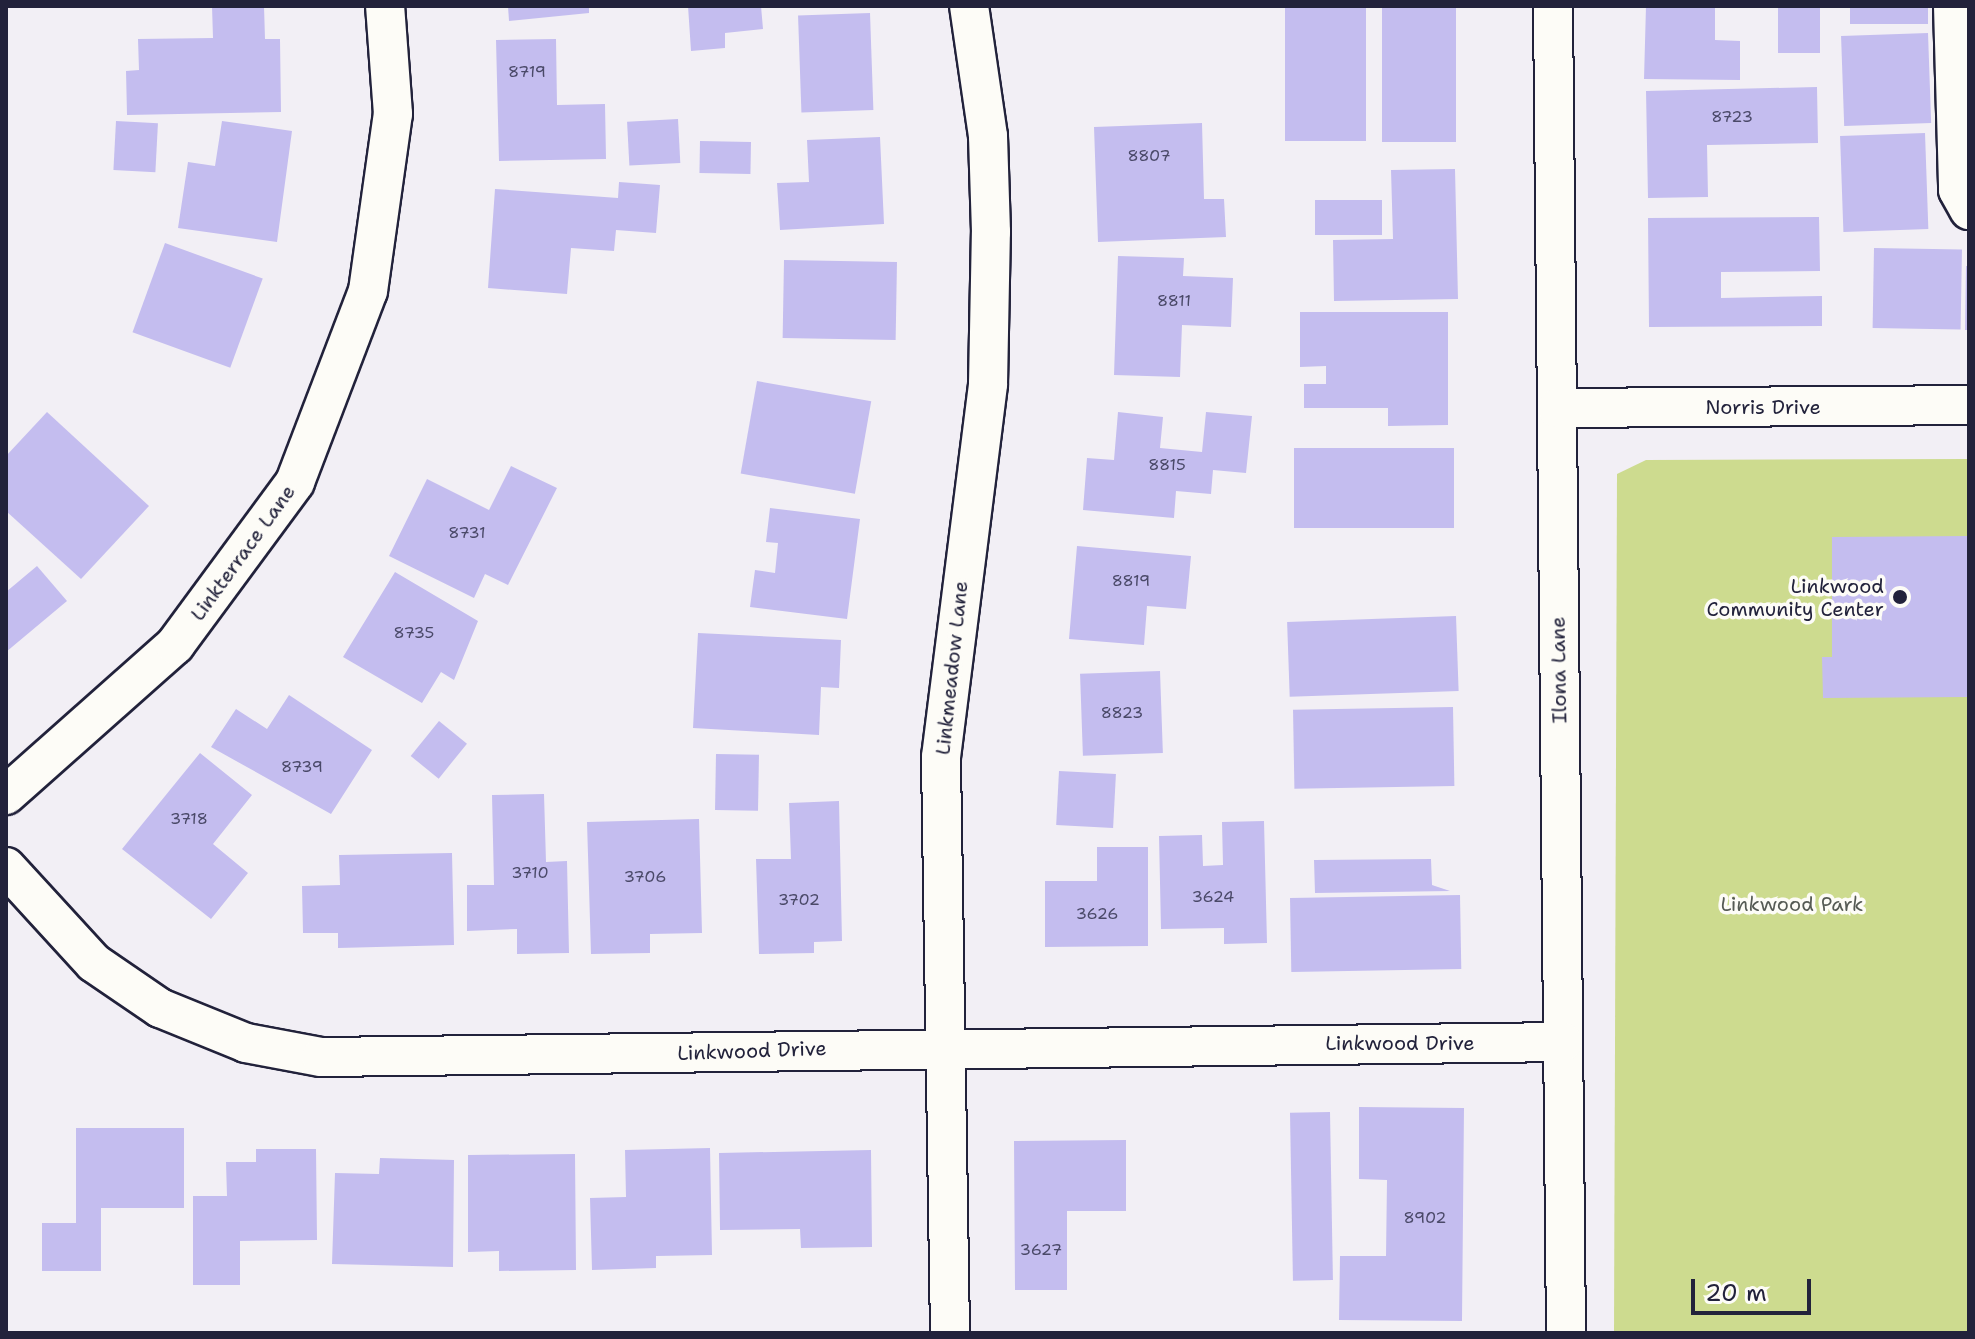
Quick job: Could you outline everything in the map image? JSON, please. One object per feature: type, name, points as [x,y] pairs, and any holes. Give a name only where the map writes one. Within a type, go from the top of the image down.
[{"type":"street","name":"Linkterrace Lane","points":[[6,795],[175,645],[295,482],[368,291],[393,114],[385,6]]},
{"type":"street","name":"Linkmeadow Lane","points":[[950,1333],[941,1046],[941,757],[988,384],[988,136],[969,6]]},
{"type":"street","name":"Ilona Lane","points":[[1553,6],[1566,1333]]},
{"type":"street","points":[[1953,6],[1958,190],[1969,210]]},
{"type":"street","name":"Norris Drive","points":[[1557,408],[1969,405]]},
{"type":"street","name":"Linkwood Drive","points":[[6,867],[94,963],[160,1008],[246,1043],[389,1060],[941,1046],[1563,1042]]},
{"type":"green space","name":"Linkwood Park","points":[[1969,459],[1969,1333],[1614,1333],[1617,474],[1646,460]]},
{"type":"building","points":[[212,6],[264,6],[265,39],[280,39],[281,112],[127,115],[126,71],[139,70],[138,39],[213,38]]},
{"type":"building","points":[[508,6],[589,6],[589,13],[509,21]]},
{"type":"building","points":[[688,6],[761,6],[763,29],[725,33],[725,48],[691,51]]},
{"type":"building","points":[[1285,6],[1366,6],[1366,141],[1285,141]]},
{"type":"building","points":[[1382,6],[1456,6],[1456,142],[1382,142]]},
{"type":"building","points":[[1646,6],[1715,6],[1715,40],[1740,41],[1740,80],[1644,79]]},
{"type":"building","points":[[1778,6],[1820,6],[1820,53],[1778,53]]},
{"type":"building","points":[[1850,6],[1928,6],[1928,24],[1850,24]]},
{"type":"building","points":[[870,13],[873,110],[801,112],[798,16]]},
{"type":"building","points":[[1928,33],[1931,123],[1844,126],[1841,36]]},
{"type":"building","points":[[556,39],[557,105],[605,104],[606,159],[499,161],[496,40]]},
{"type":"building","points":[[1817,87],[1818,143],[1707,145],[1708,197],[1648,198],[1646,91]]},
{"type":"building","points":[[678,119],[680,163],[629,166],[627,122]]},
{"type":"building","points":[[116,121],[158,123],[155,172],[113,170]]},
{"type":"building","points":[[222,121],[292,131],[277,242],[178,228],[188,162],[215,166]]},
{"type":"building","points":[[1202,123],[1204,199],[1224,199],[1226,237],[1098,242],[1094,127]]},
{"type":"building","points":[[1925,133],[1928,229],[1843,232],[1840,136]]},
{"type":"building","points":[[880,137],[884,224],[780,230],[777,183],[809,182],[807,140]]},
{"type":"building","points":[[700,141],[751,142],[750,174],[699,173]]},
{"type":"building","points":[[1455,169],[1458,299],[1334,301],[1333,240],[1393,239],[1391,170]]},
{"type":"building","points":[[619,182],[660,185],[656,233],[616,230],[614,251],[571,248],[567,294],[488,288],[495,189],[618,198]]},
{"type":"building","points":[[1315,200],[1382,200],[1382,235],[1315,235]]},
{"type":"building","points":[[1819,217],[1820,271],[1721,272],[1721,298],[1822,296],[1822,326],[1649,327],[1648,218]]},
{"type":"building","points":[[165,243],[263,279],[230,368],[133,332]]},
{"type":"building","points":[[1874,248],[1962,250],[1961,330],[1873,328]]},
{"type":"building","points":[[1118,256],[1184,258],[1183,276],[1233,278],[1231,327],[1182,325],[1180,377],[1114,375]]},
{"type":"building","points":[[784,260],[897,262],[896,340],[783,338]]},
{"type":"building","points":[[1966,266],[1969,266],[1969,330],[1965,330]]},
{"type":"building","points":[[1300,312],[1448,312],[1448,425],[1388,426],[1388,408],[1304,408],[1304,384],[1326,384],[1326,366],[1300,367]]},
{"type":"building","points":[[757,381],[871,401],[855,494],[741,474]]},
{"type":"building","points":[[47,412],[149,506],[81,579],[6,511],[6,456]]},
{"type":"building","points":[[1118,412],[1163,417],[1160,448],[1202,452],[1206,412],[1252,416],[1246,473],[1213,470],[1211,494],[1176,491],[1174,518],[1083,510],[1087,458],[1114,460]]},
{"type":"building","points":[[1294,448],[1454,448],[1454,528],[1294,528]]},
{"type":"building","points":[[511,466],[557,488],[508,585],[485,574],[474,598],[389,556],[427,479],[489,510]]},
{"type":"building","points":[[770,508],[860,519],[847,619],[750,607],[755,570],[775,573],[778,543],[766,542]]},
{"type":"building","name":"Linkwood Community Center","points":[[1969,536],[1969,697],[1823,698],[1822,657],[1832,657],[1832,537]]},
{"type":"building","points":[[1077,546],[1191,556],[1186,609],[1147,606],[1144,645],[1069,639]]},
{"type":"building","points":[[37,566],[67,601],[6,652],[6,592]]},
{"type":"building","points":[[395,572],[478,621],[454,680],[441,672],[422,703],[343,657]]},
{"type":"building","points":[[1456,616],[1459,691],[1290,697],[1287,622]]},
{"type":"building","points":[[698,633],[841,640],[839,688],[821,687],[819,735],[693,728]]},
{"type":"building","points":[[1160,671],[1163,753],[1083,756],[1080,674]]},
{"type":"building","points":[[289,695],[372,750],[331,814],[211,747],[236,709],[267,729]]},
{"type":"building","points":[[1453,707],[1454,786],[1294,789],[1293,710]]},
{"type":"building","points":[[439,721],[467,744],[439,779],[411,756]]},
{"type":"building","points":[[200,753],[252,795],[213,844],[248,873],[211,919],[122,849]]},
{"type":"building","points":[[716,754],[759,755],[758,811],[715,810]]},
{"type":"building","points":[[1059,771],[1116,774],[1113,828],[1056,825]]},
{"type":"building","points":[[544,794],[546,862],[567,861],[569,953],[517,954],[517,929],[467,931],[467,885],[494,885],[492,795]]},
{"type":"building","points":[[839,801],[842,941],[814,942],[814,953],[759,954],[756,859],[791,859],[789,803]]},
{"type":"building","points":[[699,819],[702,933],[650,934],[650,953],[591,954],[587,822]]},
{"type":"building","points":[[1264,821],[1267,943],[1224,944],[1224,928],[1161,929],[1159,836],[1202,835],[1203,866],[1223,865],[1222,822]]},
{"type":"building","points":[[1097,847],[1148,847],[1148,946],[1045,947],[1045,881],[1097,881]]},
{"type":"building","points":[[452,853],[454,945],[338,948],[338,933],[303,933],[302,886],[340,885],[339,855]]},
{"type":"building","points":[[1431,859],[1432,885],[1450,891],[1315,893],[1314,860]]},
{"type":"building","points":[[1460,895],[1461,969],[1291,972],[1290,898]]},
{"type":"building","points":[[1359,1107],[1464,1108],[1462,1321],[1339,1320],[1340,1256],[1386,1256],[1387,1180],[1359,1179]]},
{"type":"building","points":[[1330,1112],[1333,1280],[1293,1281],[1290,1113]]},
{"type":"building","points":[[76,1128],[184,1128],[184,1208],[101,1208],[101,1271],[42,1271],[42,1223],[76,1223]]},
{"type":"building","points":[[1126,1140],[1126,1211],[1067,1211],[1067,1290],[1015,1290],[1014,1141]]},
{"type":"building","points":[[710,1148],[712,1255],[656,1256],[656,1268],[592,1270],[590,1198],[626,1197],[625,1150]]},
{"type":"building","points":[[256,1149],[316,1149],[317,1240],[240,1241],[240,1285],[193,1285],[193,1196],[227,1196],[226,1162],[256,1162]]},
{"type":"building","points":[[871,1150],[872,1247],[801,1248],[800,1229],[720,1230],[719,1153]]},
{"type":"building","points":[[575,1154],[576,1270],[499,1271],[499,1251],[468,1252],[468,1155]]},
{"type":"building","points":[[380,1158],[454,1160],[453,1267],[332,1264],[335,1173],[379,1174]]},
{"type":"place","name":"Linkwood Community Center","points":[[1900,597]]}]
